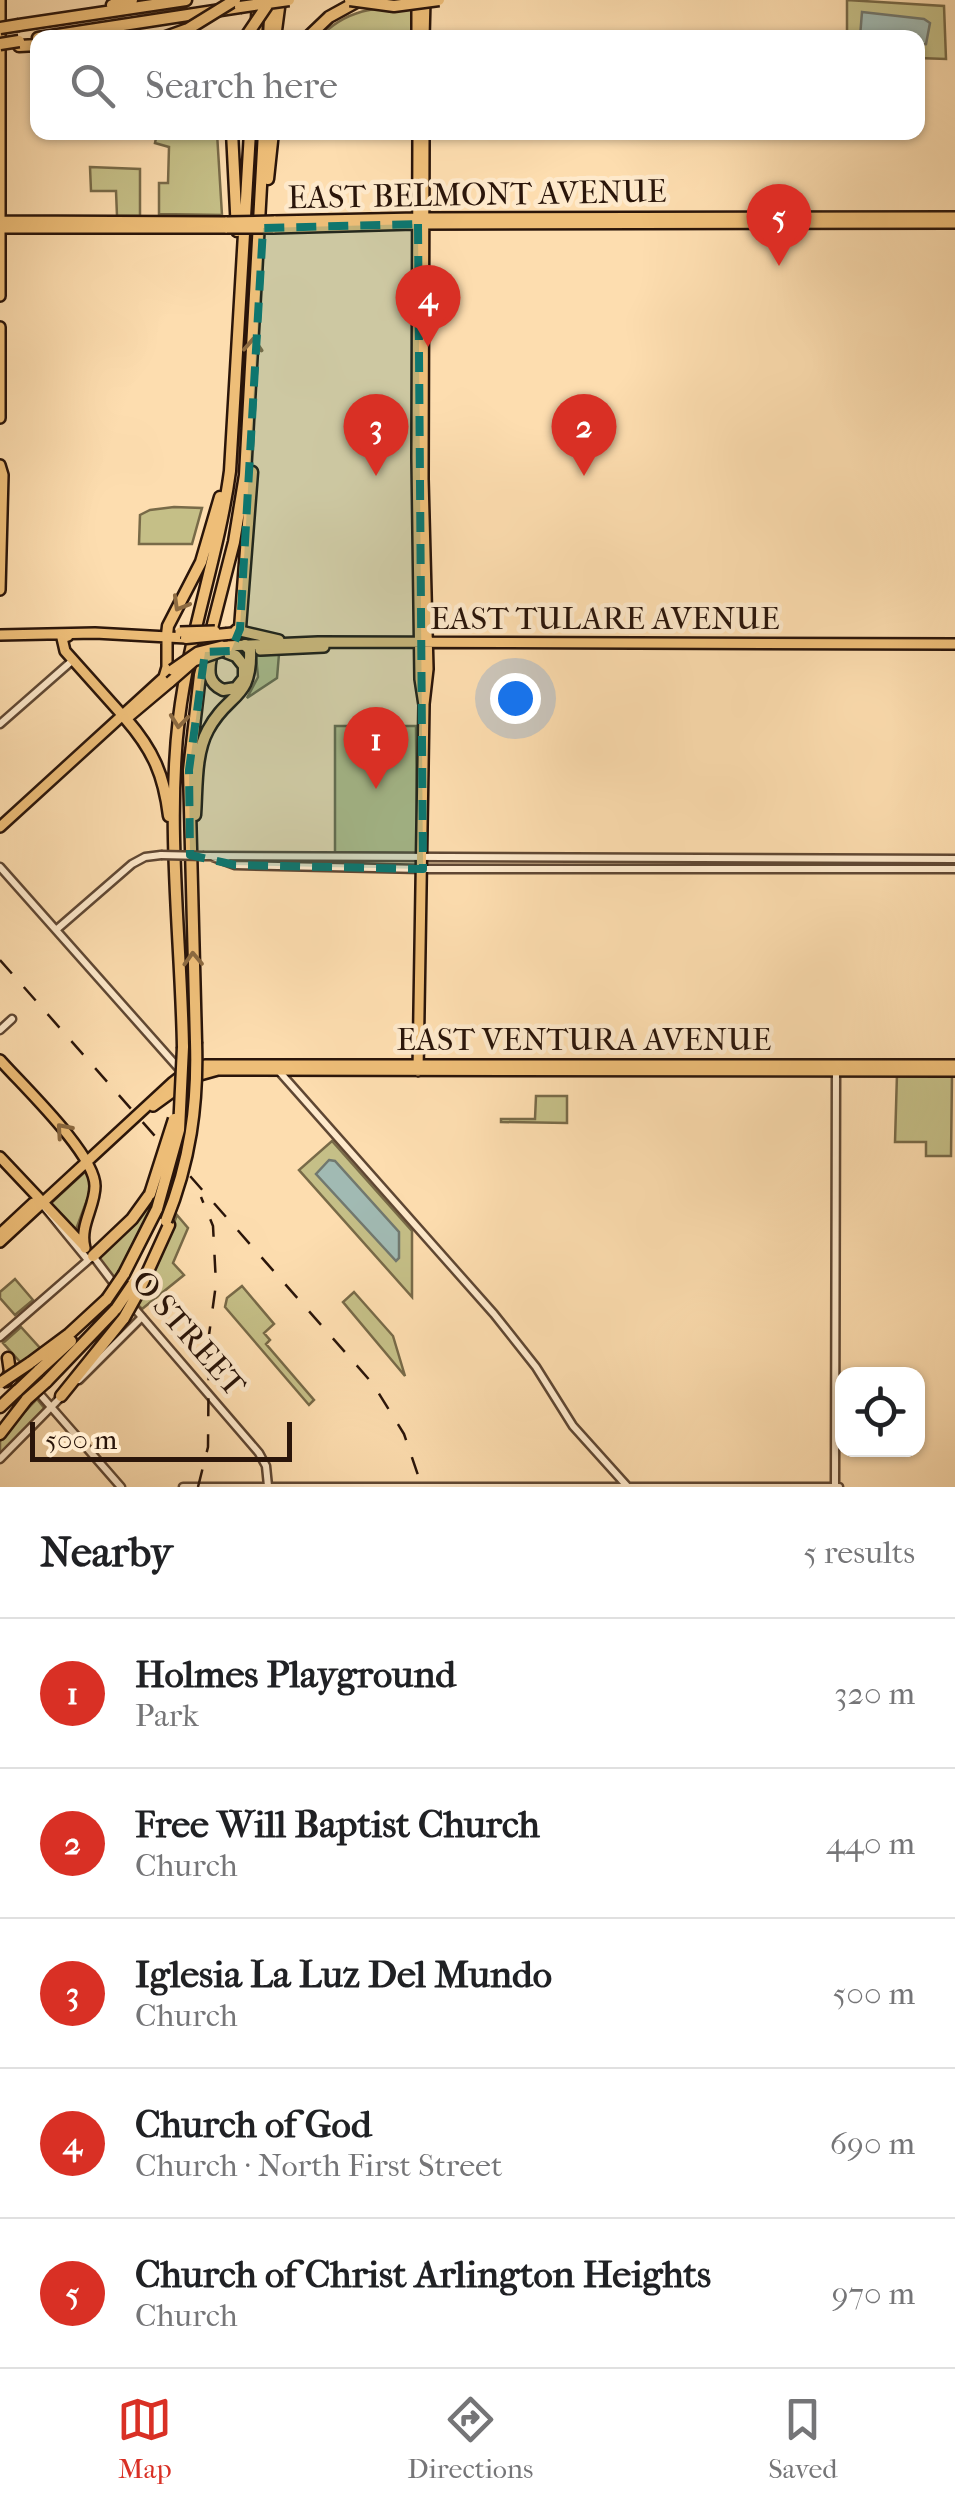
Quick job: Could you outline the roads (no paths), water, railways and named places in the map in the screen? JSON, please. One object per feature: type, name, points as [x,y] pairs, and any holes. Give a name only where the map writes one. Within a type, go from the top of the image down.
[{"type":"highway","points":[[19,25],[35,18],[132,0]]},
{"type":"highway","points":[[0,28],[182,0]]},
{"type":"highway","points":[[256,30],[258,0]]},
{"type":"highway","points":[[250,30],[271,0]]},
{"type":"highway","points":[[271,0],[272,30]]},
{"type":"highway","points":[[274,30],[280,0]]},
{"type":"highway","points":[[94,30],[238,4],[289,0]]},
{"type":"highway","points":[[350,0],[394,6],[440,0]]},
{"type":"highway","points":[[315,30],[329,17],[360,0]]},
{"type":"highway","points":[[185,30],[238,4]]},
{"type":"highway","points":[[0,46],[30,41]]},
{"type":"highway","points":[[230,140],[237,339]]},
{"type":"highway","points":[[0,1385],[34,1367],[107,1299],[157,1208],[179,1130],[183,1044],[174,782],[178,722],[185,674],[224,511],[249,140]]},
{"type":"highway","points":[[251,391],[253,466],[228,640],[245,672],[239,686],[226,690],[213,683],[209,669],[242,498],[264,140]]},
{"type":"highway","points":[[256,300],[272,140]]},
{"type":"highway","points":[[228,640],[178,636],[168,626],[201,562],[212,528],[226,465],[235,384]]},
{"type":"highway","points":[[61,1396],[136,1288],[182,1190],[196,1108],[189,802],[193,722],[200,675],[228,568]]},
{"type":"highway","points":[[191,876],[202,746],[213,721],[247,684],[248,648]]},
{"type":"highway","points":[[123,718],[149,747],[164,778],[178,895]]},
{"type":"highway","points":[[91,1257],[132,1219],[150,1194],[172,1132],[183,1044]]},
{"type":"highway","points":[[0,1407],[46,1382],[120,1313]]},
{"type":"highway","points":[[0,1385],[10,1374],[8,1358]]},
{"type":"highway","points":[[0,1430],[23,1395],[34,1367]]},
{"type":"main road","points":[[0,0],[0,296]]},
{"type":"main road","points":[[421,0],[421,30]]},
{"type":"main road","points":[[418,1067],[423,864],[421,697],[427,589],[421,140]]},
{"type":"main road","points":[[600,224],[632,217]]},
{"type":"main road","name":"EAST BELMONT AVENUE","points":[[0,225],[274,225],[632,217],[955,220]]},
{"type":"main road","name":"EAST BELMONT AVENUE","points":[[421,221],[600,224],[955,220]]},
{"type":"main road","points":[[421,221],[419,566],[424,644]]},
{"type":"main road","points":[[418,274],[424,300]]},
{"type":"main road","points":[[0,327],[0,418]]},
{"type":"main road","points":[[0,464],[0,590]]},
{"type":"main road","points":[[419,566],[427,589]]},
{"type":"main road","points":[[0,634],[178,636],[167,666],[168,677]]},
{"type":"main road","points":[[58,636],[105,635]]},
{"type":"main road","points":[[58,636],[72,660],[123,718]]},
{"type":"main road","points":[[0,827],[168,677],[228,640],[248,638],[280,650]]},
{"type":"main road","points":[[228,640],[294,646]]},
{"type":"main road","name":"EAST TULARE AVENUE","points":[[228,640],[248,648],[280,650],[294,646]]},
{"type":"main road","name":"EAST TULARE AVENUE","points":[[248,648],[266,644],[343,643],[955,644]]},
{"type":"main road","points":[[0,1060],[88,1160],[95,1187],[79,1234],[91,1257]]},
{"type":"main road","name":"EAST VENTURA AVENUE","points":[[41,1202],[186,1076],[216,1067],[955,1068]]},
{"type":"main road","name":"O STREET","points":[[0,1157],[41,1202],[79,1234]]},
{"type":"main road","points":[[0,1234],[33,1204],[41,1202]]},
{"type":"main road","points":[[0,1242],[41,1202]]},
{"type":"street","points":[[0,724],[72,660]]},
{"type":"street","points":[[56,930],[132,864],[161,855],[208,856],[235,865],[955,869]]},
{"type":"street","points":[[423,864],[499,858],[955,859]]},
{"type":"street","points":[[499,858],[499,868]]},
{"type":"street","points":[[0,867],[186,1076]]},
{"type":"street","points":[[0,1030],[12,1019]]},
{"type":"street","points":[[276,1067],[494,1314],[536,1367],[572,1426],[628,1486]]},
{"type":"street","points":[[184,1487],[837,1487],[835,1068]]},
{"type":"street","name":"O STREET","points":[[41,1202],[44,1211],[91,1257],[259,1452],[266,1466],[268,1486]]},
{"type":"street","points":[[0,1338],[91,1257]]},
{"type":"street","points":[[0,1459],[142,1317]]},
{"type":"street","points":[[0,1348],[121,1487]]},
{"type":"street","points":[[60,1417],[57,1407],[61,1396]]},
{"type":"street","points":[[613,1470],[614,1486]]},
{"type":"water","points":[[862,12],[930,23],[925,44],[925,30],[861,30]]},
{"type":"water","points":[[329,1160],[335,1161],[399,1232],[396,1261],[316,1174]]},
{"type":"railway","points":[[0,960],[373,1384],[404,1434],[422,1487]]},
{"type":"railway","points":[[198,1487],[208,1447],[209,1335],[216,1284],[213,1226],[201,1197]]},
{"type":"place","name":"Church of Christ Arlington Heights","points":[[779,266]]},
{"type":"place","name":"Church of God","points":[[428,347]]},
{"type":"place","name":"Iglesia La Luz Del Mundo","points":[[376,476]]},
{"type":"place","name":"Free Will Baptist Church","points":[[584,476]]},
{"type":"place","name":"Holmes Playground","points":[[376,789]]}]
